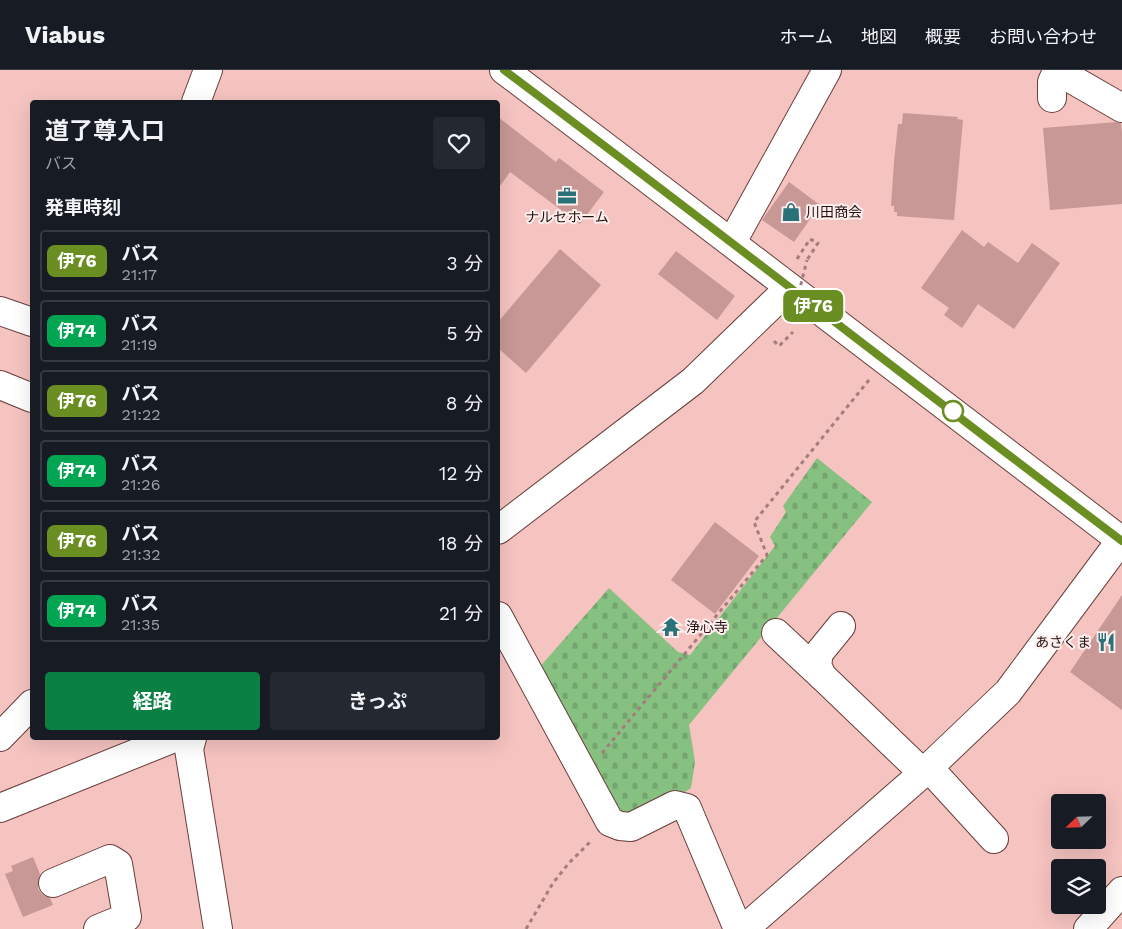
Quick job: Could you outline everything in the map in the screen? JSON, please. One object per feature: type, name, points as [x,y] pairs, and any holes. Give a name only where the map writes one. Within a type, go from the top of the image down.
[{"type":"main road","points":[[197,100],[208,70]]},
{"type":"main road","points":[[504,70],[732,242],[791,277],[886,360],[1121,541],[1008,692],[926,770],[744,929]]},
{"type":"main road","points":[[1052,98],[1052,82],[1056,70],[1122,108]]},
{"type":"main road","points":[[732,242],[820,73]]},
{"type":"main road","points":[[500,528],[694,380],[791,277]]},
{"type":"main road","points":[[0,311],[30,321]]},
{"type":"main road","points":[[0,385],[30,397]]},
{"type":"main road","points":[[500,620],[610,822],[620,826],[631,827],[675,805],[687,808],[738,929]]},
{"type":"main road","points":[[822,676],[817,664],[819,653],[841,626]]},
{"type":"main road","points":[[776,633],[926,770],[994,839]]},
{"type":"main road","points":[[0,737],[30,706]]},
{"type":"main road","points":[[0,808],[169,740]]},
{"type":"main road","points":[[191,740],[189,749],[218,929]]},
{"type":"main road","points":[[53,883],[110,859],[118,864],[127,917],[98,929]]},
{"type":"main road","points":[[1088,929],[1122,891]]},
{"type":"path","points":[[785,329],[791,324],[807,260],[818,243],[810,239],[791,277]]},
{"type":"path","points":[[779,334],[773,340],[779,346],[793,332]]},
{"type":"path","points":[[584,774],[767,555],[754,522],[886,360]]},
{"type":"path","points":[[526,929],[553,882],[610,822]]},
{"type":"green space","points":[[817,458],[872,502],[689,725],[695,762],[691,788],[644,819],[625,818],[538,669],[609,588],[678,652],[690,655],[775,546],[770,537],[786,512],[783,506]]},
{"type":"building","points":[[903,113],[958,117],[957,119],[963,120],[954,220],[897,216],[897,212],[894,212],[894,206],[891,206],[898,124],[902,124]]},
{"type":"building","points":[[500,119],[556,162],[559,158],[604,192],[580,224],[510,172],[500,186]]},
{"type":"building","points":[[1121,123],[1122,134],[1122,204],[1050,210],[1043,128]]},
{"type":"building","name":"川田商会","points":[[789,182],[820,205],[794,242],[762,220]]},
{"type":"building","points":[[962,230],[984,247],[988,242],[1018,263],[1032,243],[1060,263],[1014,329],[978,304],[962,328],[944,315],[949,308],[921,288]]},
{"type":"building","points":[[560,249],[601,285],[526,373],[500,350],[500,320]]},
{"type":"building","points":[[676,251],[735,296],[717,320],[658,274]]},
{"type":"building","points":[[715,522],[759,556],[715,614],[671,580]]},
{"type":"building","name":"あさくま","points":[[1122,595],[1122,710],[1070,672]]},
{"type":"building","points":[[33,857],[40,874],[38,889],[43,895],[50,898],[53,905],[23,917],[5,874],[13,871],[11,866]]},
{"type":"bus line","name":"伊76","points":[[504,70],[1122,541]]},
{"type":"place","name":"ナルセホーム","points":[[567,196]]},
{"type":"place","name":"川田商会","points":[[791,212]]},
{"type":"place","name":"浄心寺","points":[[671,627]]},
{"type":"place","name":"あさくま","points":[[1106,642]]}]
